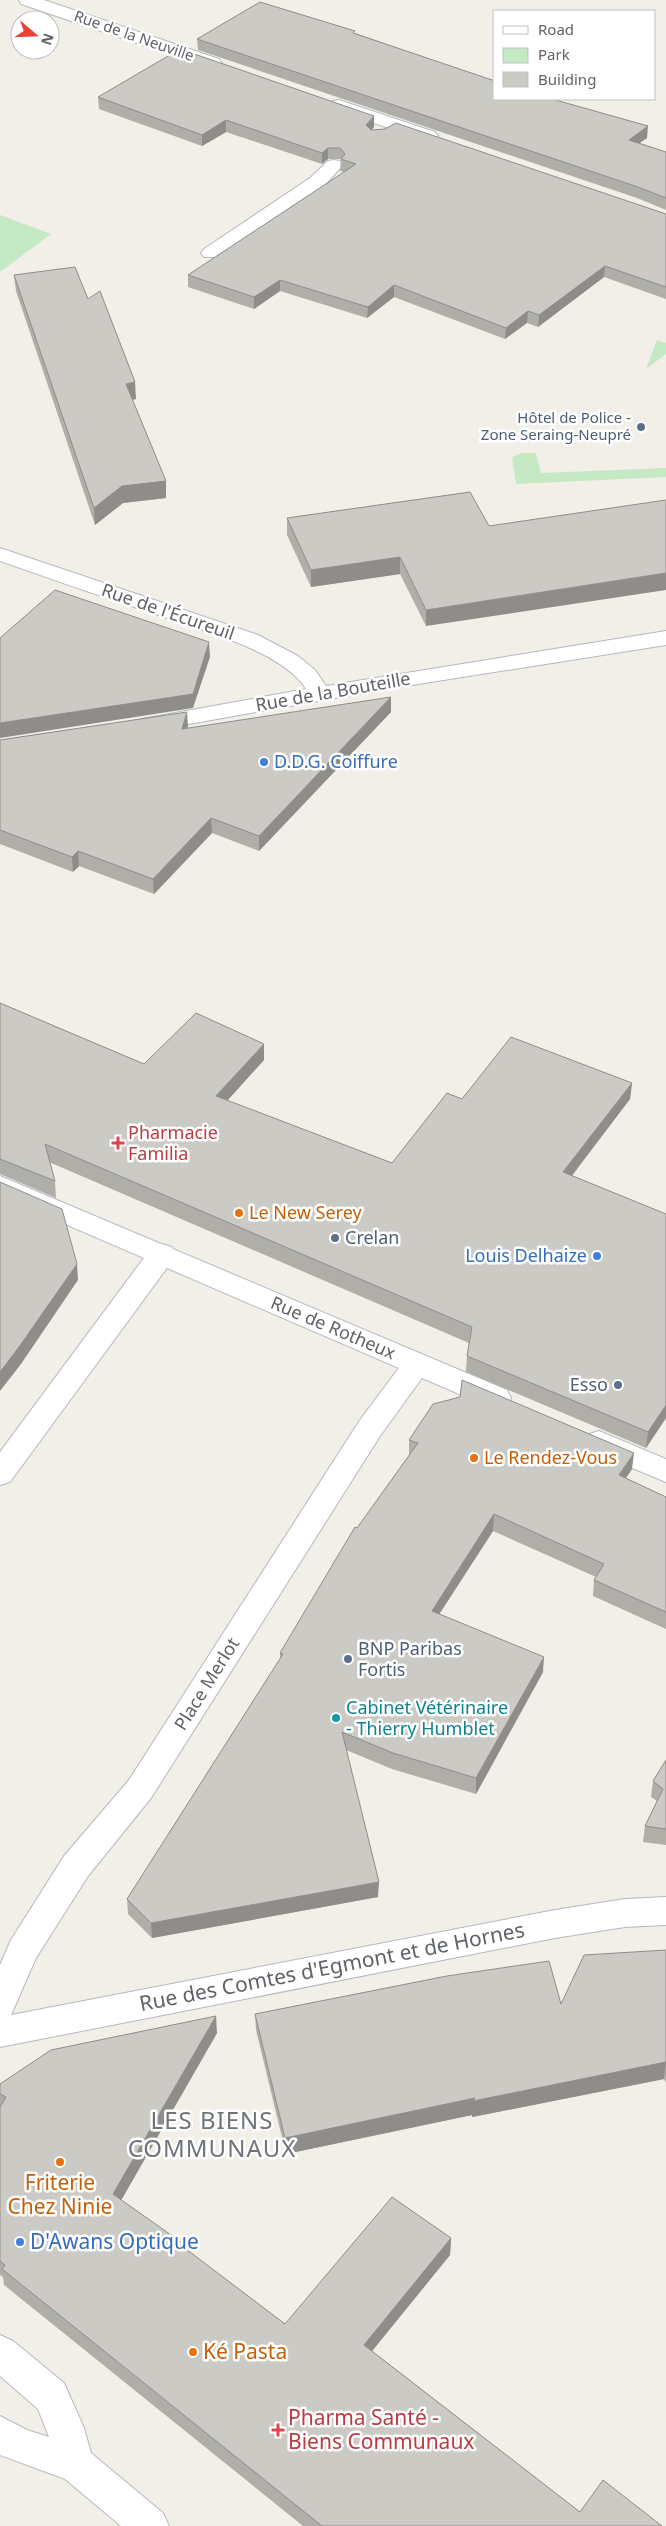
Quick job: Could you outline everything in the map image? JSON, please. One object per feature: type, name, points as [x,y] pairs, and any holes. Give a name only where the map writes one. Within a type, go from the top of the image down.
[{"type":"street","name":"Rue de la Neuville","points":[[27,0],[229,68]]},
{"type":"street","points":[[321,99],[449,142]]},
{"type":"street","points":[[377,136],[394,124]]},
{"type":"street","points":[[211,253],[317,182],[334,165]]},
{"type":"street","name":"Rue de l'Écureuil","points":[[0,554],[250,640],[281,654],[301,668],[315,682],[320,694]]},
{"type":"street","name":"Rue de la Bouteille","points":[[132,727],[320,694],[666,638]]},
{"type":"street","name":"Rue de Rotheux","points":[[0,1185],[524,1410]]},
{"type":"street","points":[[0,1474],[162,1254]]},
{"type":"street","name":"Place Merlot","points":[[0,2004],[23,1950],[76,1866],[140,1789],[370,1428],[417,1364]]},
{"type":"street","points":[[577,1433],[666,1471]]},
{"type":"street","name":"Rue des Comtes d'Egmont et de Hornes","points":[[0,2032],[555,1924],[625,1913],[666,1911]]},
{"type":"street","points":[[0,2353],[51,2396],[66,2428],[76,2464]]},
{"type":"street","points":[[0,2434],[18,2445],[76,2464],[150,2526]]},
{"type":"green space","points":[[0,215],[51,234],[0,272]]},
{"type":"green space","points":[[657,340],[666,343],[666,354],[646,369]]},
{"type":"green space","points":[[522,453],[536,453],[541,473],[666,468],[666,477],[516,484],[512,457]]},
{"type":"building","points":[[260,2],[355,31],[353,33],[493,80],[493,100],[556,100],[648,126],[629,140],[666,152],[666,198],[638,187],[197,39]]},
{"type":"building","points":[[180,49],[374,116],[366,125],[371,130],[385,129],[396,123],[666,214],[666,287],[605,266],[539,315],[528,311],[506,328],[394,285],[368,307],[280,280],[254,297],[188,275],[356,164],[341,159],[345,154],[340,148],[328,148],[322,153],[226,120],[202,135],[98,97]]},
{"type":"building","points":[[75,267],[88,299],[100,291],[135,382],[126,384],[166,481],[122,486],[94,508],[14,275]]},
{"type":"building","points":[[470,492],[489,526],[666,500],[666,573],[426,610],[400,557],[311,570],[287,518]]},
{"type":"building","points":[[55,590],[209,642],[193,694],[0,723],[0,638]]},
{"type":"building","points":[[391,697],[259,836],[211,818],[153,879],[78,851],[72,857],[0,830],[0,740],[187,712],[182,729]]},
{"type":"building","points":[[0,1003],[144,1064],[196,1013],[264,1044],[216,1096],[392,1163],[447,1093],[462,1099],[511,1037],[632,1083],[563,1172],[666,1214],[666,1405],[648,1432],[467,1356],[472,1327],[45,1144],[55,1181],[0,1159]]},
{"type":"building","points":[[0,1182],[62,1209],[77,1264],[0,1372]]},
{"type":"building","points":[[462,1380],[634,1453],[619,1475],[666,1497],[666,1612],[594,1580],[604,1564],[494,1514],[432,1611],[544,1657],[476,1778],[393,1753],[342,1732],[379,1882],[151,1923],[127,1899],[283,1654],[280,1653],[355,1527],[357,1528],[418,1443],[409,1440],[433,1404],[460,1397]]},
{"type":"building","points":[[666,1760],[666,1829],[645,1826],[663,1789],[653,1781]]},
{"type":"building","points":[[666,1950],[666,2062],[473,2101],[475,2098],[285,2138],[255,2014],[447,1976],[549,1961],[561,2004],[584,1955]]},
{"type":"building","points":[[216,2016],[113,2194],[188,2247],[186,2249],[285,2324],[392,2197],[451,2238],[364,2345],[580,2512],[603,2480],[662,2526],[322,2526],[2,2269],[5,2265],[0,2261],[0,2107],[6,2097],[0,2094],[0,2084],[51,2050]]},
{"type":"place","name":"Hôtel de Police - Zone Seraing-Neupré","points":[[641,427]]},
{"type":"place","name":"D.D.G. Coiffure","points":[[264,762]]},
{"type":"place","name":"Pharmacie Familia","points":[[118,1143]]},
{"type":"place","name":"Le New Serey","points":[[239,1213]]},
{"type":"place","name":"Crelan","points":[[335,1238]]},
{"type":"place","name":"Louis Delhaize","points":[[597,1256]]},
{"type":"place","name":"Esso","points":[[618,1385]]},
{"type":"place","name":"Le Rendez-Vous","points":[[474,1458]]},
{"type":"place","name":"BNP Paribas Fortis","points":[[348,1659]]},
{"type":"place","name":"Cabinet Vétérinaire - Thierry Humblet","points":[[336,1718]]},
{"type":"place","name":"Friterie Chez Ninie","points":[[60,2162]]},
{"type":"place","name":"D'Awans Optique","points":[[20,2242]]},
{"type":"place","name":"Ké Pasta","points":[[193,2352]]},
{"type":"place","name":"Pharma Santé - Biens Communaux","points":[[278,2430]]},
{"type":"district","name":"LES BIENS COMMUNAUX","points":[[212,2135]]}]
